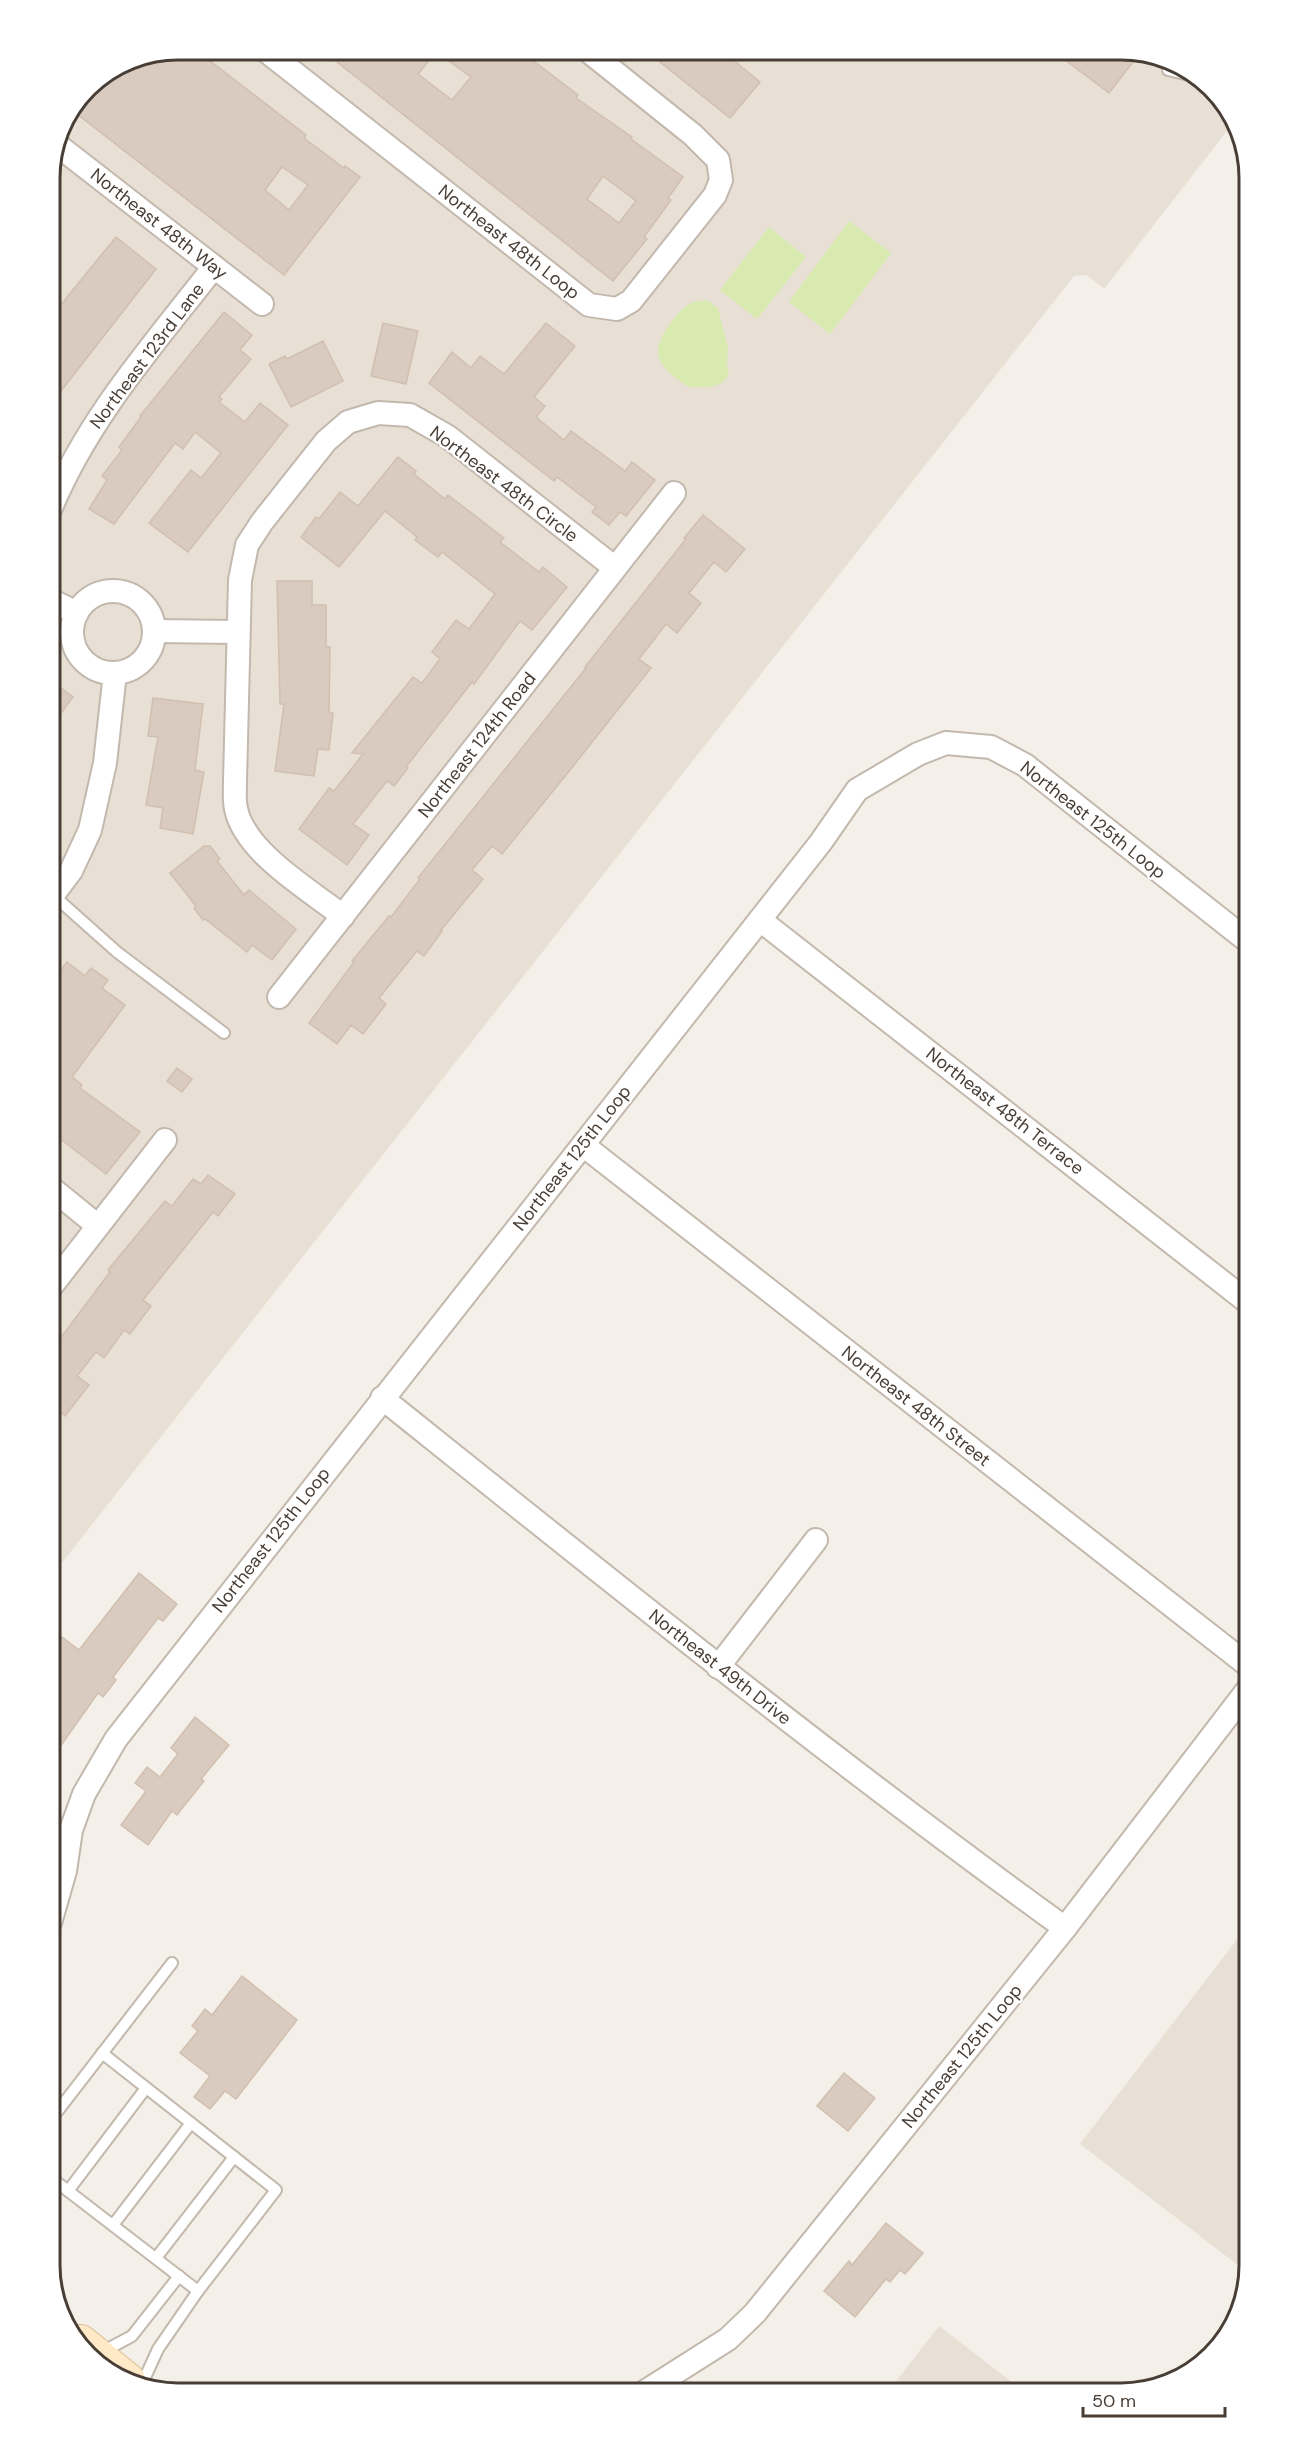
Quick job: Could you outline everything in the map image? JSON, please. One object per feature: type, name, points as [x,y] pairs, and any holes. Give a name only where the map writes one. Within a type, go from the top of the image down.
[{"type":"street","name":"Northeast 48th Loop","points":[[278,60],[589,306],[617,309],[632,301],[715,195],[721,180],[718,160],[693,135],[599,60]]},
{"type":"street","name":"Northeast 48th Way","points":[[63,150],[261,304]]},
{"type":"street","name":"Northeast 123rd Lane","points":[[60,488],[94,424],[214,267]]},
{"type":"street","name":"Northeast 48th Circle","points":[[343,916],[260,852],[246,834],[236,809],[240,580],[247,545],[262,522],[326,441],[348,423],[378,413],[410,415],[447,436],[615,568]]},
{"type":"street","name":"Northeast 124th Road","points":[[279,997],[674,493]]},
{"type":"street","points":[[117,592],[128,594],[147,609],[154,631],[147,655],[138,665],[127,671],[115,673],[102,672],[91,667],[75,649],[72,637],[77,613],[84,604],[99,594],[117,592]]},
{"type":"street","points":[[60,605],[77,613]]},
{"type":"street","points":[[154,631],[238,632]]},
{"type":"street","points":[[60,885],[71,871],[90,830],[105,763],[115,673]]},
{"type":"street","name":"Northeast 125th Loop","points":[[60,1888],[71,1830],[84,1794],[116,1739],[821,842],[857,790],[918,754],[946,743],[991,747],[1025,765],[1239,933]]},
{"type":"street","name":"Northeast 48th Terrace","points":[[760,920],[1239,1294]]},
{"type":"street","points":[[60,1275],[165,1140]]},
{"type":"street","name":"Northeast 48th Street","points":[[583,1145],[1239,1657]]},
{"type":"street","points":[[60,1195],[98,1226]]},
{"type":"street","name":"Northeast 49th Drive","points":[[382,1398],[718,1667],[946,1842],[1065,1928]]},
{"type":"street","points":[[718,1667],[816,1540]]},
{"type":"street","name":"Northeast 125th Loop","points":[[658,2383],[728,2338],[755,2313],[1065,1928],[1239,1702]]},
{"type":"lane","points":[[60,904],[117,952],[224,1033]]},
{"type":"lane","points":[[60,2108],[172,1963]]},
{"type":"lane","points":[[102,2053],[276,2190],[198,2291],[158,2349],[145,2378]]},
{"type":"lane","points":[[68,2191],[146,2088]]},
{"type":"lane","points":[[112,2225],[191,2124]]},
{"type":"lane","points":[[156,2258],[234,2157]]},
{"type":"lane","points":[[60,2184],[198,2291]]},
{"type":"lane","points":[[93,2347],[132,2336],[179,2276]]},
{"type":"shaded area","points":[[178,60],[1129,60],[1159,66],[1173,72],[1199,89],[1215,106],[1228,129],[1104,289],[1087,275],[1074,276],[60,1565],[60,170],[66,140],[80,112],[89,100],[106,84],[126,72],[155,62]]},
{"type":"shaded area","points":[[1239,1937],[1239,2266],[1080,2144]]},
{"type":"shaded area","points":[[939,2326],[1013,2383],[895,2383]]},
{"type":"green space","points":[[849,221],[891,253],[830,334],[789,302]]},
{"type":"green space","points":[[769,227],[806,257],[757,319],[720,290]]},
{"type":"green space","points":[[707,300],[718,308],[728,348],[729,374],[722,383],[717,385],[689,387],[665,368],[659,358],[659,346],[668,326],[684,308],[697,301]]},
{"type":"building","points":[[178,60],[209,60],[306,135],[304,138],[360,177],[284,275],[78,115],[89,100],[112,80],[147,64]],"holes":[[[282,167],[308,185],[289,210],[265,190]]]},
{"type":"building","points":[[335,60],[429,60],[418,74],[452,100],[471,77],[447,60],[532,60],[578,95],[576,98],[632,137],[631,139],[683,177],[668,198],[671,200],[644,237],[647,239],[613,281]],"holes":[[[603,176],[636,201],[619,223],[587,199]]]},
{"type":"building","points":[[658,60],[733,60],[760,82],[730,118]]},
{"type":"building","points":[[1065,60],[1134,61],[1109,93]]},
{"type":"building","points":[[116,237],[156,269],[60,392],[60,306]]},
{"type":"building","points":[[224,312],[252,335],[240,350],[251,359],[219,397],[222,399],[219,402],[245,422],[260,403],[288,425],[188,552],[149,523],[191,470],[201,478],[221,453],[195,432],[183,449],[175,443],[114,524],[89,509],[107,480],[102,476],[122,450],[119,447],[140,416]]},
{"type":"building","points":[[383,323],[418,331],[406,384],[371,376]]},
{"type":"building","points":[[546,323],[575,346],[534,397],[545,406],[536,417],[564,440],[571,431],[625,471],[632,462],[655,480],[626,516],[620,512],[609,525],[592,512],[596,507],[557,477],[554,481],[429,383],[452,352],[471,368],[480,356],[504,374]]},
{"type":"building","points":[[323,341],[343,381],[291,407],[269,364],[285,356],[287,359]]},
{"type":"building","points":[[398,457],[416,471],[414,474],[445,499],[448,495],[504,538],[500,542],[539,572],[543,567],[567,587],[532,630],[520,621],[474,684],[472,682],[406,767],[408,768],[394,786],[387,781],[353,824],[369,835],[347,865],[299,829],[329,788],[334,791],[363,754],[352,753],[413,677],[422,683],[440,659],[432,652],[456,620],[469,629],[495,594],[442,552],[438,557],[415,540],[417,537],[385,511],[339,567],[301,537],[316,517],[319,519],[340,492],[358,506]]},
{"type":"building","points":[[703,515],[745,549],[726,572],[714,562],[689,593],[701,603],[677,633],[666,624],[639,659],[651,668],[502,854],[492,846],[472,870],[483,879],[441,930],[424,956],[417,951],[379,998],[386,1004],[363,1034],[351,1025],[337,1044],[309,1023],[354,962],[352,961],[389,916],[391,917],[420,879],[418,878],[586,668]]},
{"type":"building","points":[[277,581],[312,581],[312,605],[326,605],[326,647],[330,647],[329,712],[333,713],[329,750],[318,749],[314,776],[275,771],[284,704],[280,704]]},
{"type":"building","points":[[60,687],[73,697],[60,715]]},
{"type":"building","points":[[153,698],[203,704],[195,770],[204,772],[193,834],[160,828],[163,808],[146,805],[158,737],[148,736]]},
{"type":"building","points":[[204,846],[210,846],[220,859],[217,861],[244,895],[249,890],[296,929],[272,960],[252,945],[247,952],[205,919],[203,920],[194,908],[196,906],[170,873]]},
{"type":"building","points":[[67,962],[85,976],[91,968],[108,980],[102,988],[125,1005],[72,1077],[82,1085],[80,1088],[140,1132],[106,1174],[60,1139],[60,971]]},
{"type":"building","points":[[177,1068],[192,1079],[182,1092],[167,1081]]},
{"type":"building","points":[[208,1175],[235,1194],[218,1216],[213,1212],[143,1300],[151,1306],[130,1334],[124,1330],[104,1358],[96,1352],[77,1376],[89,1385],[65,1416],[60,1412],[60,1339],[110,1272],[108,1270],[165,1201],[172,1206],[193,1179],[201,1184]]},
{"type":"building","points":[[139,1573],[177,1604],[163,1621],[158,1618],[113,1677],[116,1680],[103,1697],[98,1693],[60,1747],[60,1640],[62,1637],[79,1650]]},
{"type":"building","points":[[195,1717],[229,1745],[201,1779],[204,1781],[177,1815],[172,1811],[148,1845],[121,1825],[146,1791],[135,1783],[147,1767],[160,1777],[178,1754],[171,1748]]},
{"type":"building","points":[[242,1976],[297,2020],[236,2099],[225,2091],[210,2109],[194,2097],[210,2076],[180,2053],[198,2031],[192,2026],[205,2009],[212,2015]]},
{"type":"building","points":[[844,2073],[875,2098],[848,2131],[817,2106]]},
{"type":"building","points":[[886,2223],[923,2253],[905,2274],[900,2270],[890,2282],[886,2279],[855,2317],[824,2291],[849,2261],[852,2265]]}]
